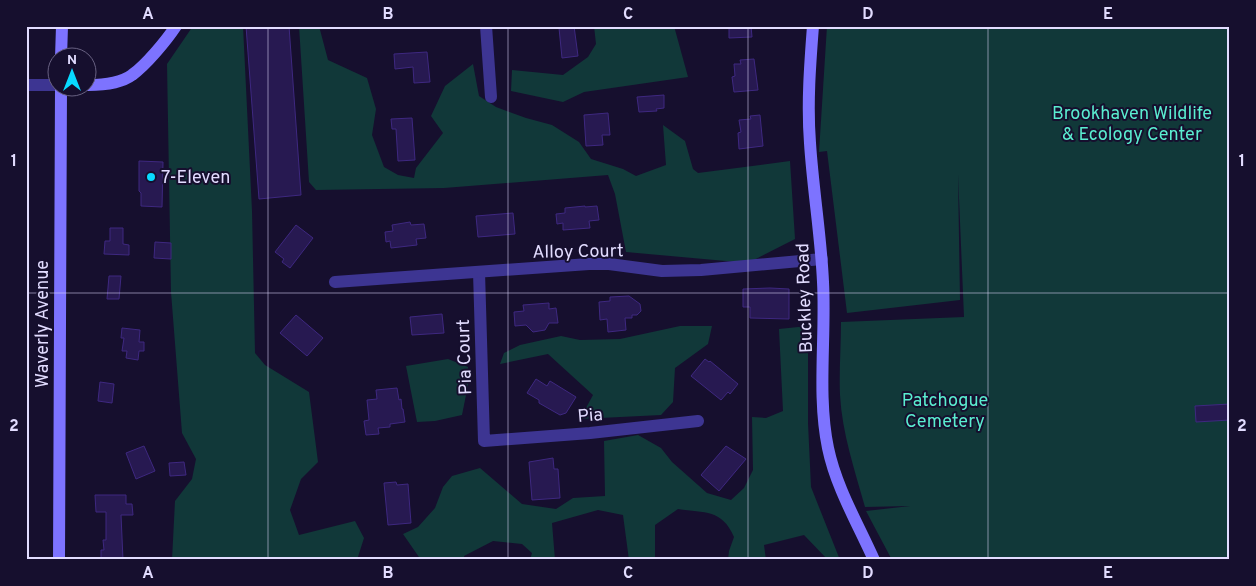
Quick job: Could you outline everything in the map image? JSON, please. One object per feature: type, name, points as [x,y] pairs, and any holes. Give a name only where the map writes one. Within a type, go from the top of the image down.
[{"type":"street","points":[[61,48],[62,26]]},
{"type":"street","points":[[98,84],[107,84],[132,76],[166,41],[176,26]]},
{"type":"street","points":[[486,26],[491,97]]},
{"type":"street","name":"Buckley Road","points":[[813,26],[809,82],[809,120],[812,172],[822,259],[824,408],[828,449],[843,492],[874,560]]},
{"type":"street","points":[[26,85],[48,85]]},
{"type":"street","name":"Waverly Avenue","points":[[58,560],[61,98]]},
{"type":"street","name":"Alloy Court","points":[[336,282],[589,264],[609,264],[662,271],[701,270],[822,259]]},
{"type":"street","name":"Pia Court","points":[[479,272],[484,440]]},
{"type":"street","name":"Pia","points":[[484,440],[590,433],[698,421]]},
{"type":"green space","points":[[193,26],[243,26],[252,211],[255,353],[265,365],[309,392],[318,462],[301,479],[290,510],[299,535],[355,521],[364,538],[357,560],[172,560],[175,501],[192,479],[196,459],[182,433],[171,292],[167,64]]},
{"type":"green space","points":[[299,26],[319,26],[328,60],[367,78],[376,109],[372,135],[384,167],[398,175],[414,178],[416,168],[443,133],[431,116],[445,86],[473,64],[479,96],[496,107],[552,125],[579,142],[591,159],[623,169],[636,176],[666,165],[663,125],[685,141],[693,169],[698,173],[790,161],[795,239],[748,263],[626,252],[615,194],[608,175],[444,188],[316,190],[309,182]]},
{"type":"green space","points":[[594,26],[674,26],[688,77],[584,92],[563,102],[511,91],[512,70],[563,75],[588,57],[596,44]]},
{"type":"green space","name":"Brookhaven Wildlife & Ecology Center","points":[[827,26],[1230,26],[1230,560],[892,560],[866,511],[910,506],[865,507],[841,409],[841,322],[964,317],[958,174],[960,300],[847,313],[827,151],[819,152]]},
{"type":"green space","points":[[680,326],[712,326],[708,344],[675,368],[673,402],[661,415],[580,419],[593,395],[548,354],[500,364],[504,353],[520,345],[561,336],[580,340],[620,339]]},
{"type":"green space","points":[[808,326],[808,423],[811,487],[840,560],[828,560],[804,535],[764,545],[766,560],[728,560],[734,537],[724,521],[712,514],[678,509],[655,525],[655,560],[629,560],[623,515],[598,510],[552,523],[555,560],[530,560],[532,553],[522,544],[493,541],[464,556],[464,560],[421,560],[403,534],[418,527],[435,508],[443,487],[452,476],[480,468],[522,504],[556,509],[573,498],[605,496],[604,441],[638,435],[661,448],[672,462],[707,493],[731,500],[744,488],[753,470],[752,417],[766,418],[783,411],[779,329]]},
{"type":"green space","points":[[448,359],[468,367],[468,385],[462,415],[435,421],[417,422],[406,366]]},
{"type":"building","points":[[246,26],[289,26],[301,195],[259,199]]},
{"type":"building","points":[[574,26],[578,56],[562,58],[559,28]]},
{"type":"building","points":[[729,26],[751,26],[752,37],[729,38]]},
{"type":"building","points":[[427,52],[430,82],[414,83],[413,67],[395,69],[394,54]]},
{"type":"building","points":[[754,59],[758,90],[734,92],[732,77],[735,76],[734,64],[741,64],[740,60]]},
{"type":"building","points":[[664,95],[664,108],[656,109],[657,111],[639,112],[637,97]]},
{"type":"building","points":[[608,113],[610,135],[602,135],[603,145],[586,146],[584,115]]},
{"type":"building","points":[[760,115],[763,146],[739,149],[738,133],[741,132],[739,120],[751,119],[750,116]]},
{"type":"building","points":[[412,118],[415,160],[398,161],[396,129],[392,129],[391,119]]},
{"type":"building","name":"7-Eleven","points":[[139,161],[163,162],[162,207],[141,206]]},
{"type":"building","points":[[597,206],[599,220],[589,221],[590,228],[563,230],[563,223],[557,224],[556,214],[565,213],[565,208]]},
{"type":"building","points":[[513,213],[515,234],[478,237],[476,216]]},
{"type":"building","points":[[410,222],[411,225],[424,224],[426,238],[416,239],[417,245],[391,248],[390,241],[386,242],[385,232],[393,231],[392,225]]},
{"type":"building","points":[[296,225],[313,238],[290,268],[282,262],[284,259],[275,252]]},
{"type":"building","points":[[110,228],[123,228],[123,244],[129,245],[129,255],[104,254],[105,241],[110,241]]},
{"type":"building","points":[[155,242],[171,243],[171,259],[154,258]]},
{"type":"building","points":[[109,276],[121,276],[119,299],[107,299]]},
{"type":"building","points":[[743,289],[789,289],[789,319],[750,318],[750,307],[743,307]]},
{"type":"building","points":[[629,296],[640,304],[641,311],[637,315],[632,315],[632,318],[625,318],[626,330],[608,332],[607,319],[600,320],[599,302],[610,301],[610,297]]},
{"type":"building","points":[[549,303],[549,309],[556,308],[558,323],[549,323],[545,330],[533,332],[526,325],[515,326],[514,312],[524,311],[523,305]]},
{"type":"building","points":[[442,314],[444,333],[412,335],[410,317]]},
{"type":"building","points":[[296,315],[323,338],[307,356],[280,333]]},
{"type":"building","points":[[122,328],[140,330],[139,342],[144,342],[144,351],[139,351],[138,360],[126,358],[127,351],[122,351],[124,338],[121,338]]},
{"type":"building","points":[[705,359],[738,384],[730,394],[728,392],[721,400],[691,376]]},
{"type":"building","points":[[536,379],[547,386],[550,381],[576,397],[566,413],[560,415],[539,403],[539,400],[527,393]]},
{"type":"building","points":[[100,382],[114,384],[112,403],[98,401]]},
{"type":"building","points":[[397,388],[405,422],[390,424],[390,427],[378,428],[379,434],[366,435],[364,421],[369,420],[367,400],[377,399],[376,390]]},
{"type":"building","points":[[1230,404],[1230,420],[1196,422],[1195,406]]},
{"type":"building","points":[[144,446],[155,471],[136,479],[126,453]]},
{"type":"building","points":[[726,446],[746,459],[719,491],[701,475]]},
{"type":"building","points":[[553,458],[554,469],[558,469],[560,498],[532,500],[529,462]]},
{"type":"building","points":[[184,462],[186,475],[170,476],[169,463]]},
{"type":"building","points":[[396,482],[397,485],[408,484],[411,523],[388,525],[384,483]]},
{"type":"building","points":[[95,495],[126,495],[126,504],[132,504],[133,515],[121,515],[123,560],[101,560],[101,550],[104,550],[103,540],[106,540],[106,512],[96,512]]},
{"type":"place","name":"7-Eleven","points":[[151,177]]},
{"type":"park label","name":"Patchogue Cemetery","points":[[945,410]]}]
